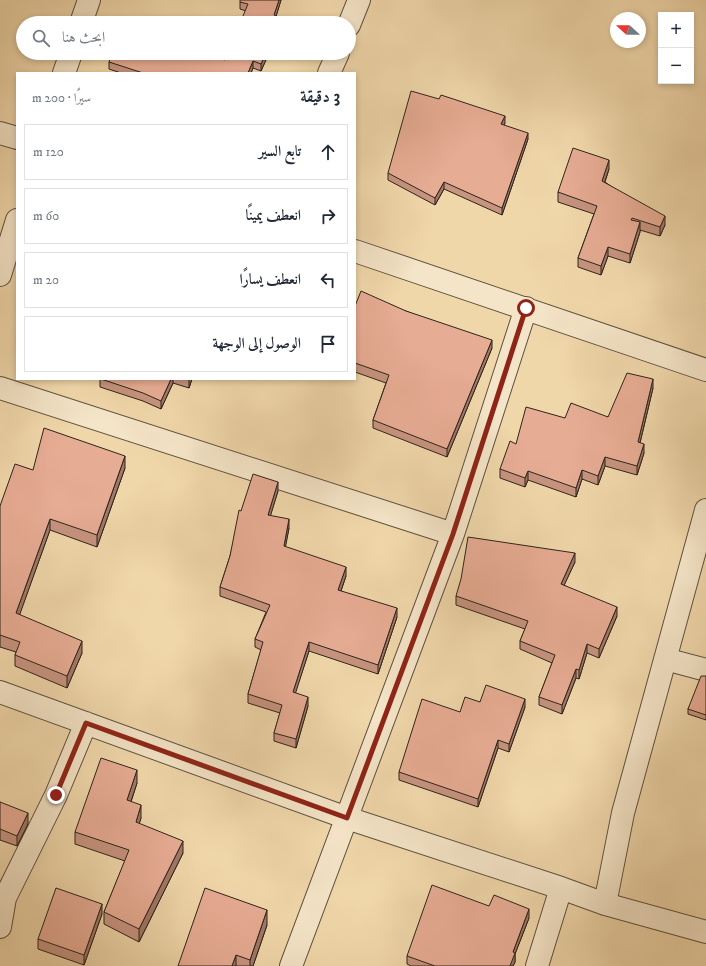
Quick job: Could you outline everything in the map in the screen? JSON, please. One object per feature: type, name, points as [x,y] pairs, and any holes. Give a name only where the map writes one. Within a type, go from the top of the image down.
[{"type":"street","points":[[83,16],[89,0]]},
{"type":"street","points":[[353,16],[360,0]]},
{"type":"street","points":[[64,72],[69,60]]},
{"type":"street","points":[[329,72],[335,60]]},
{"type":"street","points":[[0,133],[16,138]]},
{"type":"street","points":[[0,275],[16,223]]},
{"type":"street","points":[[356,251],[706,370]]},
{"type":"street","points":[[291,966],[453,534],[526,308]]},
{"type":"street","points":[[0,388],[453,534]]},
{"type":"street","points":[[605,904],[623,813],[706,510]]},
{"type":"street","points":[[665,659],[706,670]]},
{"type":"street","points":[[0,692],[347,818],[561,888],[605,904],[706,932]]},
{"type":"street","points":[[0,927],[5,898],[56,795],[86,723]]},
{"type":"street","points":[[537,966],[561,888]]},
{"type":"building","points":[[240,0],[279,0],[274,15],[276,16],[243,16],[248,4],[240,2]]},
{"type":"building","points":[[110,60],[263,60],[261,64],[253,61],[248,72],[140,72],[109,62]]},
{"type":"building","points":[[411,91],[439,99],[441,95],[505,116],[501,124],[528,133],[502,208],[444,182],[435,198],[388,173]]},
{"type":"building","points":[[573,148],[609,160],[602,181],[665,216],[660,227],[632,218],[631,220],[640,222],[630,254],[608,247],[601,266],[578,258],[597,206],[558,192]]},
{"type":"building","points":[[361,291],[406,311],[492,340],[447,449],[373,420],[389,375],[356,363],[356,304]]},
{"type":"building","points":[[627,373],[653,379],[638,442],[644,444],[637,466],[605,457],[598,476],[582,470],[576,488],[528,471],[525,478],[500,469],[510,441],[516,444],[526,407],[565,418],[571,403],[608,417]]},
{"type":"building","points":[[104,380],[171,380],[161,401],[143,393]]},
{"type":"building","points":[[44,428],[125,456],[97,535],[50,519],[16,613],[82,641],[67,676],[15,655],[20,642],[0,635],[0,506],[15,464],[33,470]]},
{"type":"building","points":[[253,474],[278,482],[268,515],[289,519],[284,546],[346,567],[338,590],[397,608],[378,665],[309,642],[293,692],[308,697],[296,739],[274,733],[282,705],[248,694],[263,642],[255,639],[270,605],[220,587],[230,556],[239,510],[241,511]]},
{"type":"building","points":[[468,537],[575,553],[561,584],[617,607],[599,649],[587,644],[579,670],[576,669],[562,705],[539,697],[555,655],[520,641],[528,621],[456,596],[461,579]]},
{"type":"building","points":[[701,676],[706,676],[706,715],[688,709]]},
{"type":"building","points":[[486,685],[525,699],[509,744],[498,740],[478,799],[399,772],[422,699],[460,712],[465,697],[480,702]]},
{"type":"building","points":[[101,758],[137,770],[127,800],[141,805],[136,822],[183,841],[139,929],[104,912],[129,850],[75,832]]},
{"type":"building","points":[[0,802],[28,813],[17,836],[0,829]]},
{"type":"building","points":[[432,885],[489,906],[494,895],[529,909],[513,952],[515,953],[510,966],[435,966],[407,956]]},
{"type":"building","points":[[56,888],[102,904],[84,955],[38,939]]},
{"type":"building","points":[[205,888],[267,910],[250,960],[236,955],[232,966],[178,966]]},
{"type":"route","points":[[56,795],[86,723],[347,818],[453,534],[526,308]]}]
